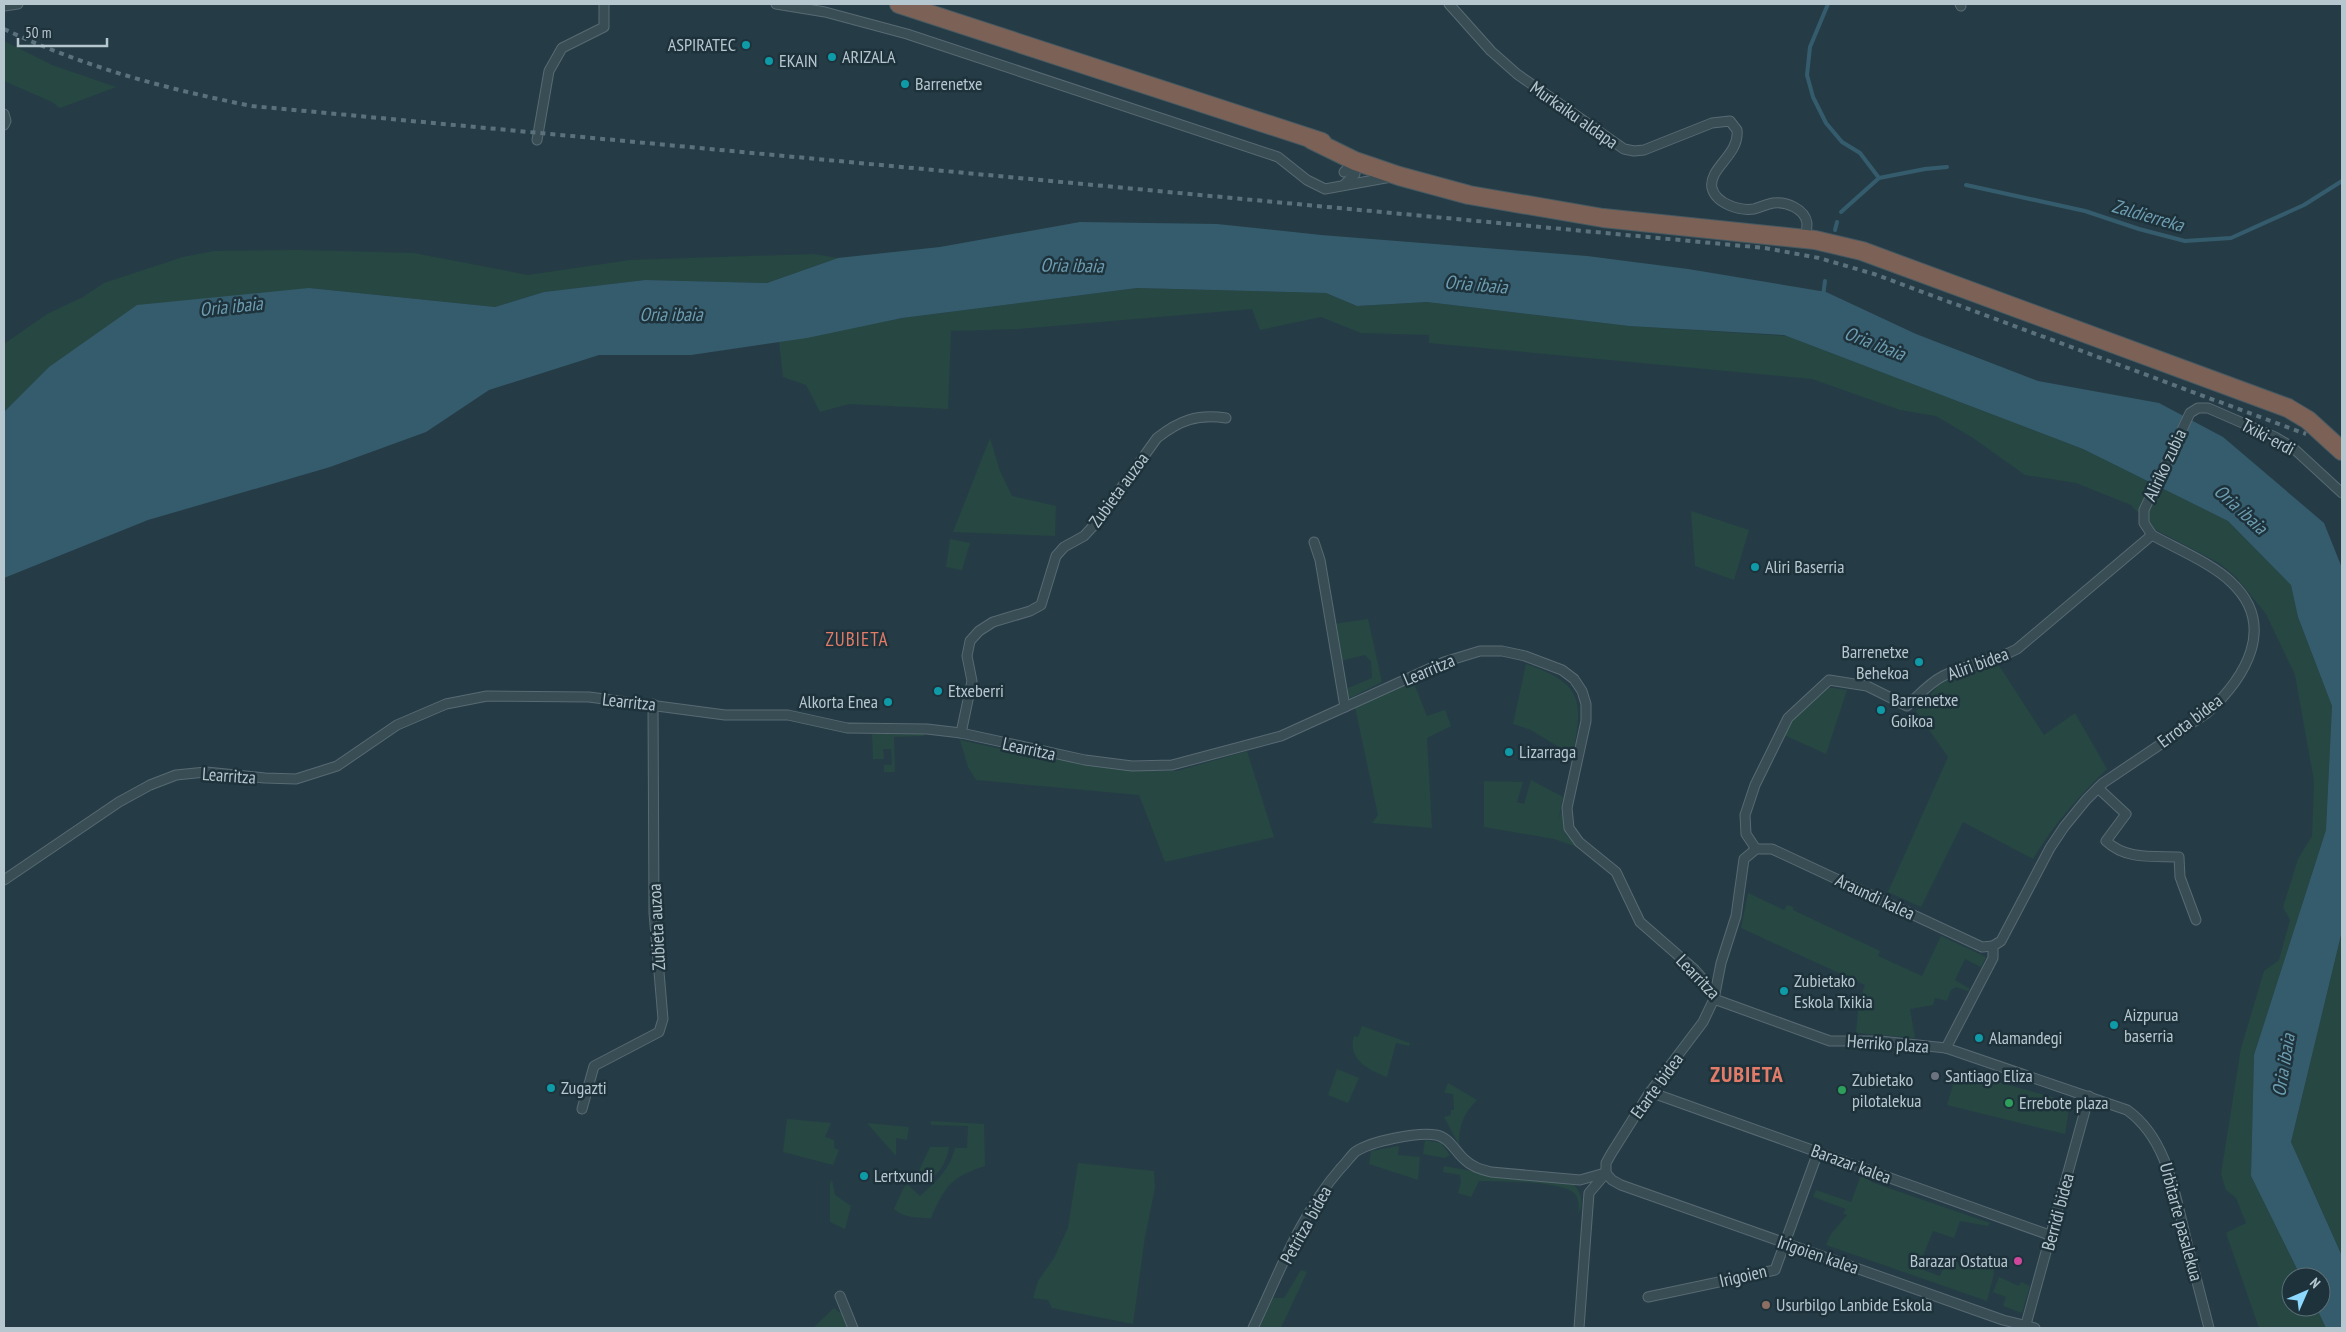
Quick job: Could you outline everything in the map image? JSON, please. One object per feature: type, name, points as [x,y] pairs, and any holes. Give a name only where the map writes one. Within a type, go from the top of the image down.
[{"type":"highway","points":[[889,4],[932,14]]},
{"type":"highway","points":[[899,4],[1401,171],[1543,207],[1611,219],[1806,239],[1843,246],[1875,255],[2280,405],[2308,420],[2342,451]]},
{"type":"highway","points":[[1338,149],[1350,166],[1368,160],[1401,171]]},
{"type":"street","points":[[4,6],[18,4]]},
{"type":"street","points":[[537,140],[549,71],[562,48],[604,27],[604,4]]},
{"type":"street","points":[[776,4],[825,12],[916,37],[1278,157],[1318,186],[1325,188],[1338,187],[1401,171]]},
{"type":"street","name":"Murkaiku aldapa","points":[[1449,4],[1491,51],[1517,74],[1624,149],[1644,150],[1712,123],[1730,121],[1737,130],[1736,143],[1714,177],[1712,187],[1716,196],[1727,204],[1745,209],[1776,202],[1794,207],[1807,222],[1806,239]]},
{"type":"street","points":[[4,114],[6,121],[4,125]]},
{"type":"street","points":[[1350,166],[1355,174],[1338,187],[1343,177],[1350,166]]},
{"type":"street","name":"Txiki-erdi","points":[[2187,419],[2194,410],[2208,408],[2275,437],[2307,459],[2342,493]]},
{"type":"street","name":"Zubieta auzoa","points":[[961,733],[972,681],[967,656],[970,641],[979,631],[994,622],[1030,611],[1041,604],[1056,556],[1064,547],[1084,536],[1096,523],[1157,438],[1169,429],[1187,420],[1206,416],[1226,418]]},
{"type":"street","name":"Aliriko zubia","points":[[2152,535],[2144,523],[2144,510],[2187,419]]},
{"type":"street","name":"Errota bidea","points":[[1946,1048],[1993,958],[1993,946],[2002,938],[2050,848],[2064,827],[2098,788],[2207,713],[2222,699],[2248,662],[2254,640],[2254,621],[2246,599],[2231,581],[2152,535]]},
{"type":"street","name":"Aliri bidea","points":[[1756,849],[1746,834],[1745,815],[1755,785],[1788,718],[1829,680],[1867,686],[1907,706],[1930,684],[1944,676],[2000,659],[2017,649],[2152,535]]},
{"type":"street","points":[[1314,542],[1320,560],[1345,707]]},
{"type":"street","name":"Learritza","points":[[4,880],[119,802],[150,785],[176,775],[206,772],[296,779],[337,766],[405,722],[446,704],[487,696],[589,698],[652,704],[726,715],[788,715],[847,728],[927,729],[961,733],[1085,760],[1132,766],[1172,766],[1281,736],[1444,662],[1480,650],[1502,651],[1525,656],[1562,670],[1574,679],[1582,691],[1586,704],[1586,721],[1567,808],[1569,828],[1579,842],[1616,872],[1640,922],[1695,970],[1708,985],[1714,999],[1830,1041]]},
{"type":"street","name":"Zubieta auzoa","points":[[582,1109],[594,1066],[648,1040],[659,1032],[663,1019],[654,913],[652,704]]},
{"type":"street","points":[[2098,788],[2126,814],[2106,841],[2116,851],[2137,856],[2179,857],[2180,877],[2196,920]]},
{"type":"street","name":"Araundi kalea","points":[[1756,849],[1772,849],[1982,947],[1993,946]]},
{"type":"street","name":"Etarte bidea","points":[[1579,1328],[1590,1193],[1606,1173],[1606,1163],[1610,1154],[1650,1092],[1704,1022],[1714,999],[1721,963],[1736,916],[1744,859],[1756,849]]},
{"type":"street","name":"Herriko plaza","points":[[1830,1041],[1880,1041],[1946,1048]]},
{"type":"street","name":"Urbitarte pasalekua","points":[[1946,1048],[2089,1096],[2127,1110],[2138,1118],[2149,1131],[2165,1160],[2174,1188],[2209,1328]]},
{"type":"street","name":"Barazar kalea","points":[[1650,1092],[2052,1236]]},
{"type":"street","name":"Berridi bidea","points":[[2029,1328],[2089,1096]]},
{"type":"street","name":"Petritza bidea","points":[[1253,1328],[1300,1228],[1325,1186],[1356,1152],[1379,1142],[1425,1134],[1438,1135],[1449,1142],[1465,1160],[1477,1169],[1580,1180],[1606,1173]]},
{"type":"street","name":"Irigoien","points":[[1648,1296],[1774,1270],[1818,1152]]},
{"type":"street","name":"Irigoien kalea","points":[[1606,1173],[1621,1186],[2029,1328]]},
{"type":"street","points":[[840,1296],[852,1328]]},
{"type":"green space","points":[[4,41],[52,65],[116,87],[60,108],[52,102],[4,81]]},
{"type":"green space","points":[[298,250],[414,253],[528,275],[630,260],[813,254],[838,258],[767,283],[645,280],[544,292],[495,307],[309,288],[49,367],[4,412],[4,344],[47,314],[83,297],[104,283],[183,257],[214,251]]},
{"type":"green space","points":[[1137,288],[1326,293],[1357,306],[1427,302],[1629,326],[1787,336],[2083,449],[2228,521],[2291,585],[2298,617],[2332,706],[2326,830],[2254,1055],[2251,1176],[2296,1267],[2281,1267],[2281,1317],[2321,1317],[2326,1328],[2259,1328],[2226,1233],[2246,1223],[2236,1198],[2226,1190],[2221,1174],[2241,1048],[2264,971],[2279,960],[2290,920],[2283,907],[2298,859],[2312,836],[2314,781],[2295,675],[2266,614],[2236,577],[2219,563],[2152,528],[2131,505],[2076,483],[2025,475],[1973,438],[1936,416],[1900,410],[1812,379],[1429,343],[1429,335],[1361,333],[1321,317],[1260,330],[1252,309],[1018,329],[951,331],[948,409],[849,404],[820,412],[806,385],[783,377],[779,342],[902,318]]},
{"type":"green space","points":[[990,438],[1000,471],[1012,496],[1056,506],[1055,536],[953,532]]},
{"type":"green space","points":[[1691,511],[1749,530],[1734,580],[1695,566]]},
{"type":"green space","points":[[950,539],[970,543],[962,570],[946,567]]},
{"type":"green space","points":[[1368,619],[1382,682],[1350,698],[1347,694],[1348,688],[1372,678],[1371,661],[1365,655],[1340,661],[1334,624]]},
{"type":"green space","points":[[1526,664],[1558,678],[1568,686],[1574,695],[1578,719],[1573,753],[1570,754],[1531,730],[1513,724]]},
{"type":"green space","points":[[1998,664],[2044,735],[2075,713],[2107,769],[2067,811],[2033,859],[1963,822],[1921,907],[1888,892],[1948,757],[1916,711],[1943,680]]},
{"type":"green space","points":[[1413,681],[1427,716],[1445,710],[1451,726],[1427,738],[1432,828],[1372,823],[1378,815],[1355,707]]},
{"type":"green space","points":[[1826,687],[1847,690],[1826,754],[1784,735],[1793,714]]},
{"type":"green space","points":[[924,733],[924,736],[894,737],[895,772],[884,772],[884,765],[892,765],[891,749],[883,749],[884,759],[873,759],[872,734]]},
{"type":"green space","points":[[960,740],[1024,754],[1113,769],[1141,771],[1177,771],[1247,751],[1274,837],[1165,862],[1139,795],[976,780],[968,767]]},
{"type":"green space","points":[[1531,780],[1563,797],[1558,822],[1561,810],[1566,834],[1575,846],[1554,839],[1484,827],[1484,781],[1523,782],[1517,802],[1524,804]]},
{"type":"green space","points":[[1748,893],[1784,910],[1787,905],[1793,907],[1793,910],[1880,951],[1878,956],[1922,976],[1941,936],[1986,957],[1981,967],[1965,959],[1955,980],[1970,989],[1968,991],[1956,987],[1951,990],[1947,1001],[1935,998],[1933,1005],[1910,1009],[1915,1038],[1856,1033],[1859,1000],[1865,985],[1741,928]]},
{"type":"green space","points":[[2342,931],[2342,1256],[2291,1142]]},
{"type":"green space","points":[[1362,1026],[1410,1043],[1409,1046],[1396,1043],[1387,1077],[1361,1063],[1354,1052],[1354,1036],[1358,1037]]},
{"type":"green space","points":[[1337,1069],[1359,1078],[1348,1103],[1328,1095]]},
{"type":"green space","name":"Errebote plaza","points":[[1957,1071],[2070,1102],[2065,1134],[1947,1105]]},
{"type":"green space","points":[[1448,1083],[1477,1100],[1468,1110],[1463,1121],[1459,1145],[1444,1117],[1451,1115],[1451,1110],[1454,1110],[1453,1094],[1444,1093]]},
{"type":"green space","points":[[787,1119],[831,1123],[825,1137],[834,1140],[834,1148],[839,1150],[833,1165],[783,1152]]},
{"type":"green space","points":[[931,1121],[984,1124],[985,1166],[964,1174],[950,1184],[931,1218],[916,1218],[907,1216],[894,1209],[903,1189],[907,1184],[920,1196],[946,1169],[955,1148],[967,1148],[968,1126],[931,1125]]},
{"type":"green space","points":[[867,1123],[909,1127],[907,1140],[896,1138],[896,1156]]},
{"type":"green space","points":[[1425,1140],[1441,1143],[1450,1155],[1445,1158],[1423,1154]]},
{"type":"green space","points":[[1399,1146],[1398,1155],[1420,1157],[1418,1180],[1369,1164],[1371,1151]]},
{"type":"green space","points":[[930,1147],[949,1147],[942,1168],[930,1179],[925,1180],[917,1175]]},
{"type":"green space","points":[[1078,1163],[1154,1171],[1155,1188],[1145,1237],[1133,1324],[1052,1308],[1048,1300],[1033,1298],[1038,1281],[1054,1258],[1068,1228]]},
{"type":"green space","points":[[1444,1166],[1472,1171],[1490,1177],[1573,1184],[1580,1194],[1581,1206],[1578,1213],[1579,1205],[1575,1194],[1568,1189],[1545,1184],[1479,1181],[1471,1197],[1458,1193],[1461,1182],[1460,1175],[1443,1172]]},
{"type":"green space","points":[[1861,1175],[1874,1183],[1990,1223],[1988,1226],[1960,1221],[1954,1238],[1933,1231],[1918,1268],[1940,1276],[1947,1257],[1960,1264],[1967,1259],[1993,1268],[1994,1274],[1987,1301],[1826,1245],[1831,1234],[1847,1215],[1843,1213],[1846,1209],[1813,1197],[1816,1190],[1851,1202]]},
{"type":"green space","points":[[832,1180],[835,1195],[851,1206],[845,1229],[830,1222],[830,1184]]},
{"type":"green space","points":[[1301,1270],[1307,1272],[1281,1328],[1259,1328],[1273,1298],[1284,1298]]},
{"type":"green space","points":[[1999,1277],[2019,1286],[2021,1282],[2030,1286],[2022,1313],[2003,1306],[2006,1297],[1993,1292]]},
{"type":"green space","points":[[834,1308],[844,1316],[848,1328],[813,1328]]},
{"type":"water","name":"Oria ibaia","points":[[1080,222],[1217,224],[1321,235],[1587,256],[1688,269],[1826,292],[1916,334],[2038,381],[2159,403],[2223,437],[2324,523],[2342,568],[2342,931],[2291,1142],[2342,1256],[2342,1328],[2326,1328],[2321,1317],[2331,1317],[2331,1267],[2296,1267],[2251,1176],[2254,1055],[2326,830],[2332,706],[2298,617],[2291,585],[2228,521],[2083,449],[1784,335],[1629,326],[1427,302],[1357,306],[1326,293],[1137,288],[902,318],[807,338],[691,355],[599,355],[489,390],[426,432],[330,467],[148,520],[4,578],[4,412],[49,367],[137,305],[309,288],[495,307],[544,292],[645,280],[767,283],[838,258],[940,247]]},
{"type":"waterway","points":[[1828,4],[1810,47],[1807,75],[1813,97],[1826,123],[1842,142],[1860,153],[1879,178]]},
{"type":"waterway","points":[[1841,212],[1879,178],[1925,169],[1947,167]]},
{"type":"waterway","name":"Zaldierreka","points":[[1966,185],[2085,211],[2139,229],[2185,241],[2231,238],[2304,205],[2342,181]]},
{"type":"waterway","points":[[1835,230],[1837,222]]},
{"type":"waterway","points":[[1823,296],[1825,281]]},
{"type":"railway","points":[[4,29],[34,43],[95,66],[188,92],[252,106],[1765,248],[1819,258],[1874,274],[2306,434]]},
{"type":"place","name":"ASPIRATEC","points":[[746,45]]},
{"type":"place","name":"ARIZALA","points":[[832,57]]},
{"type":"place","name":"EKAIN","points":[[769,61]]},
{"type":"place","name":"Barrenetxe","points":[[905,84]]},
{"type":"place","name":"Aliri Baserria","points":[[1755,567]]},
{"type":"place","name":"Barrenetxe Behekoa","points":[[1919,662]]},
{"type":"place","name":"Etxeberri","points":[[938,691]]},
{"type":"place","name":"Alkorta Enea","points":[[888,702]]},
{"type":"place","name":"Barrenetxe Goikoa","points":[[1881,710]]},
{"type":"place","name":"Lizarraga","points":[[1509,752]]},
{"type":"place","name":"Zubietako Eskola Txikia","points":[[1784,991]]},
{"type":"place","name":"Aizpurua baserria","points":[[2114,1025]]},
{"type":"place","name":"Alamandegi","points":[[1979,1038]]},
{"type":"place","name":"Santiago Eliza","points":[[1935,1076]]},
{"type":"place","name":"Zugazti","points":[[551,1088]]},
{"type":"place","name":"Zubietako pilotalekua","points":[[1842,1090]]},
{"type":"place","name":"Errebote plaza","points":[[2009,1103]]},
{"type":"place","name":"Lertxundi","points":[[864,1176]]},
{"type":"place","name":"Barazar Ostatua","points":[[2018,1261]]},
{"type":"place","name":"Usurbilgo Lanbide Eskola","points":[[1766,1305]]},
{"type":"district","name":"ZUBIETA","points":[[857,639]]},
{"type":"district","name":"ZUBIETA","points":[[1747,1074]]}]
